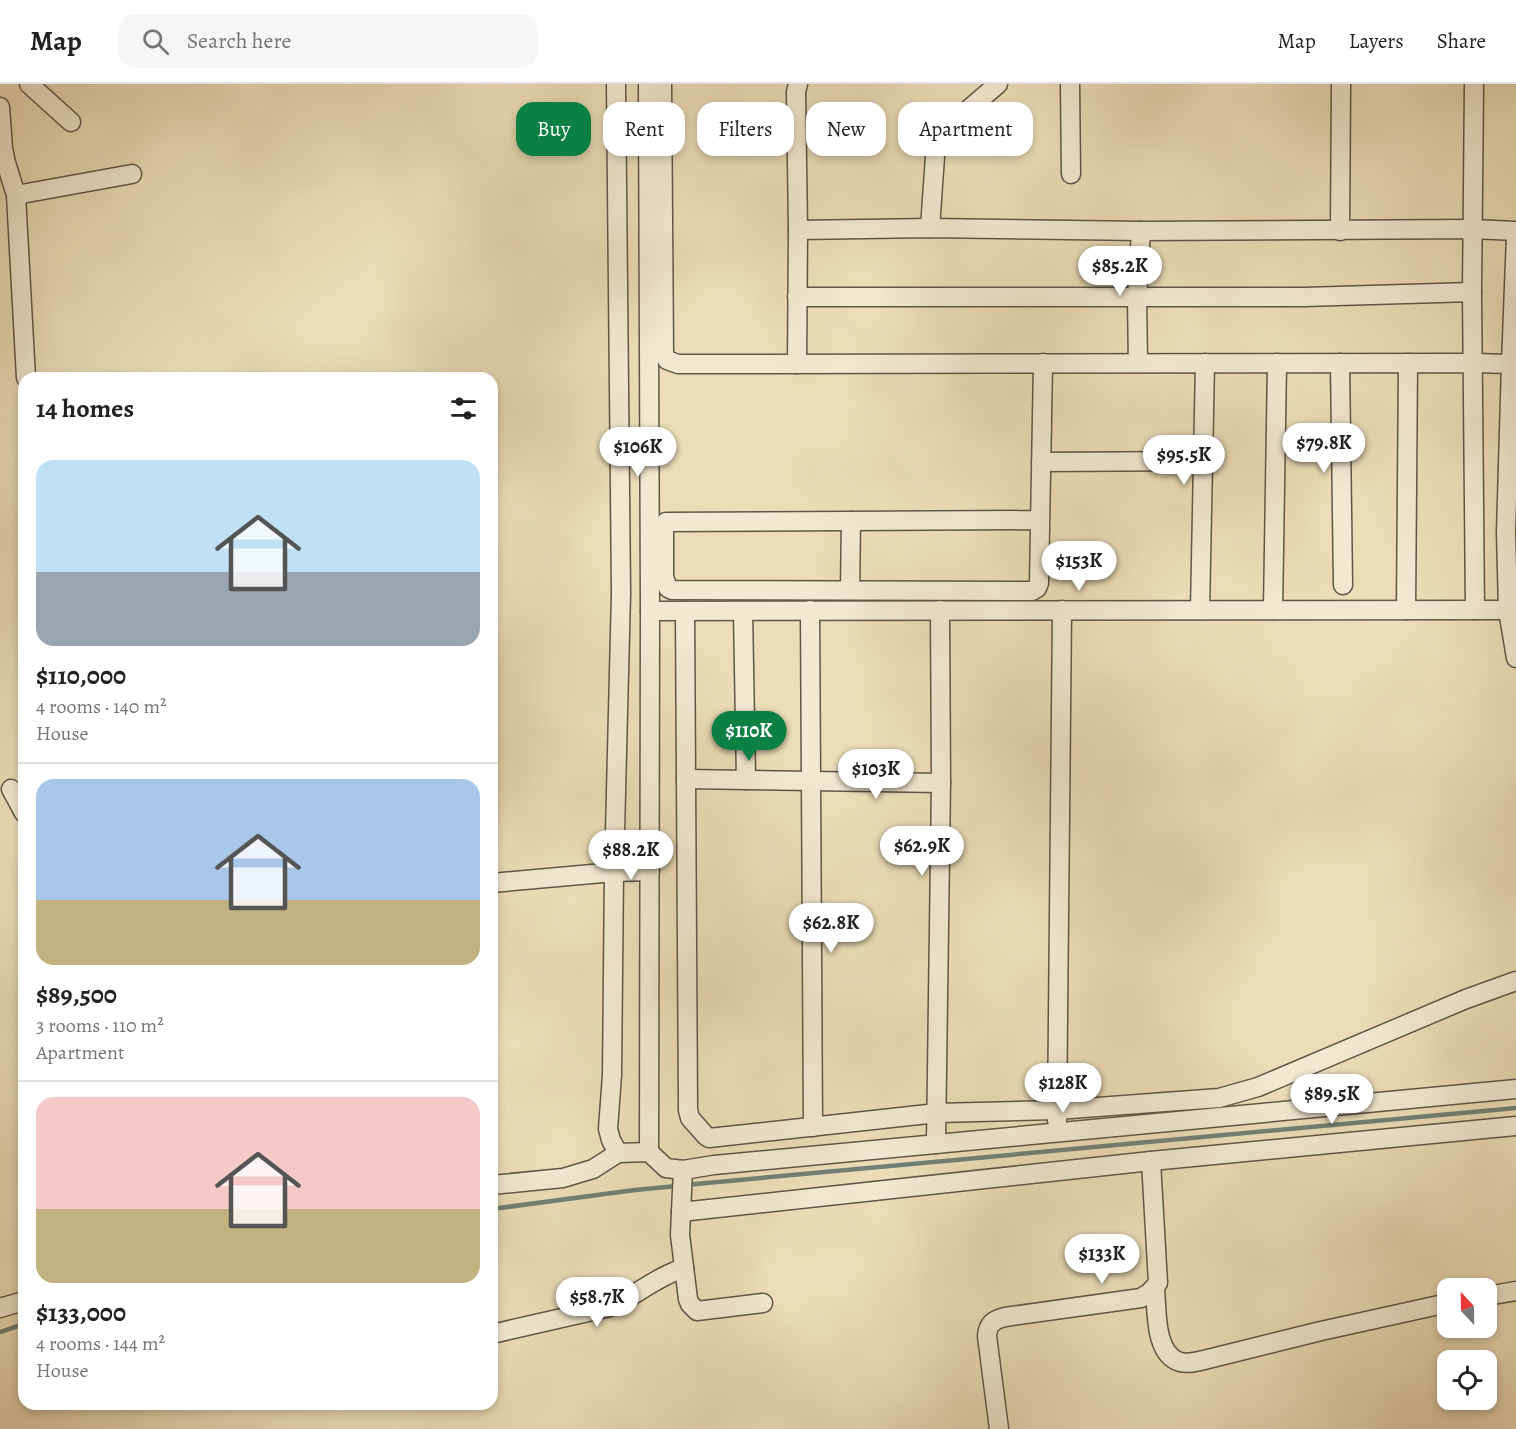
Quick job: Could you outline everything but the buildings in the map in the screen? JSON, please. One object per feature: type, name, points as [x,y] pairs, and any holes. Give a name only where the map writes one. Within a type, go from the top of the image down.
[{"type":"street","points":[[29,84],[70,122]]},
{"type":"street","points":[[616,84],[621,593],[612,1075],[608,1129],[618,1153]]},
{"type":"street","points":[[648,84],[656,330],[667,360],[678,364],[1511,364]]},
{"type":"street","points":[[649,1152],[650,611],[662,84]]},
{"type":"street","points":[[797,364],[796,92],[798,84]]},
{"type":"street","points":[[930,228],[936,142],[940,134],[998,84]]},
{"type":"street","points":[[1070,84],[1071,174]]},
{"type":"street","points":[[1340,231],[1341,84]]},
{"type":"street","points":[[1474,84],[1472,292],[1475,610]]},
{"type":"street","points":[[0,107],[3,148],[16,195],[26,372]]},
{"type":"street","points":[[16,195],[132,174]]},
{"type":"street","points":[[798,230],[930,228],[1141,231],[1473,229],[1516,233],[1511,364],[1511,532],[1508,609],[1516,658]]},
{"type":"street","points":[[1138,363],[1137,298],[1141,231]]},
{"type":"street","points":[[797,297],[1304,297],[1472,292]]},
{"type":"street","points":[[1040,520],[666,522],[664,527],[664,577],[668,588],[672,590],[1032,591],[1039,583],[1043,363]]},
{"type":"street","points":[[1200,610],[1205,363]]},
{"type":"street","points":[[1273,610],[1277,363]]},
{"type":"street","points":[[1340,363],[1343,585]]},
{"type":"street","points":[[1406,610],[1408,363]]},
{"type":"street","points":[[1041,462],[1202,461]]},
{"type":"street","points":[[850,590],[851,521]]},
{"type":"street","points":[[650,611],[1508,609]]},
{"type":"street","points":[[810,610],[813,1127]]},
{"type":"street","points":[[936,1144],[941,783],[940,610]]},
{"type":"street","points":[[1057,1132],[1062,610]]},
{"type":"street","points":[[685,611],[688,1110],[690,1118],[710,1138],[937,1113],[1057,1110],[1219,1098],[1258,1087],[1433,1013],[1516,981]]},
{"type":"street","points":[[743,611],[746,780]]},
{"type":"street","points":[[686,779],[941,783]]},
{"type":"street","points":[[11,789],[18,802]]},
{"type":"street","points":[[498,882],[614,872],[650,872]]},
{"type":"street","points":[[498,1184],[563,1178],[593,1169],[618,1153],[649,1152],[666,1168],[683,1175],[714,1165],[1516,1089]]},
{"type":"street","points":[[681,1206],[1516,1126]]},
{"type":"street","points":[[999,1429],[987,1336],[991,1323],[998,1318],[1141,1298],[1158,1283],[1151,1161]]},
{"type":"street","points":[[683,1175],[680,1235],[688,1299],[693,1308],[697,1311],[762,1303]]},
{"type":"street","points":[[498,1333],[610,1307],[626,1300],[673,1271],[684,1268]]},
{"type":"street","points":[[1155,1288],[1159,1331],[1164,1349],[1179,1362],[1188,1363],[1437,1305]]},
{"type":"street","points":[[1497,1294],[1516,1291]]},
{"type":"street","points":[[0,1308],[18,1303]]},
{"type":"waterway","points":[[685,1185],[1516,1108]]},
{"type":"waterway","points":[[498,1208],[677,1186]]},
{"type":"waterway","points":[[0,1332],[18,1326]]}]
